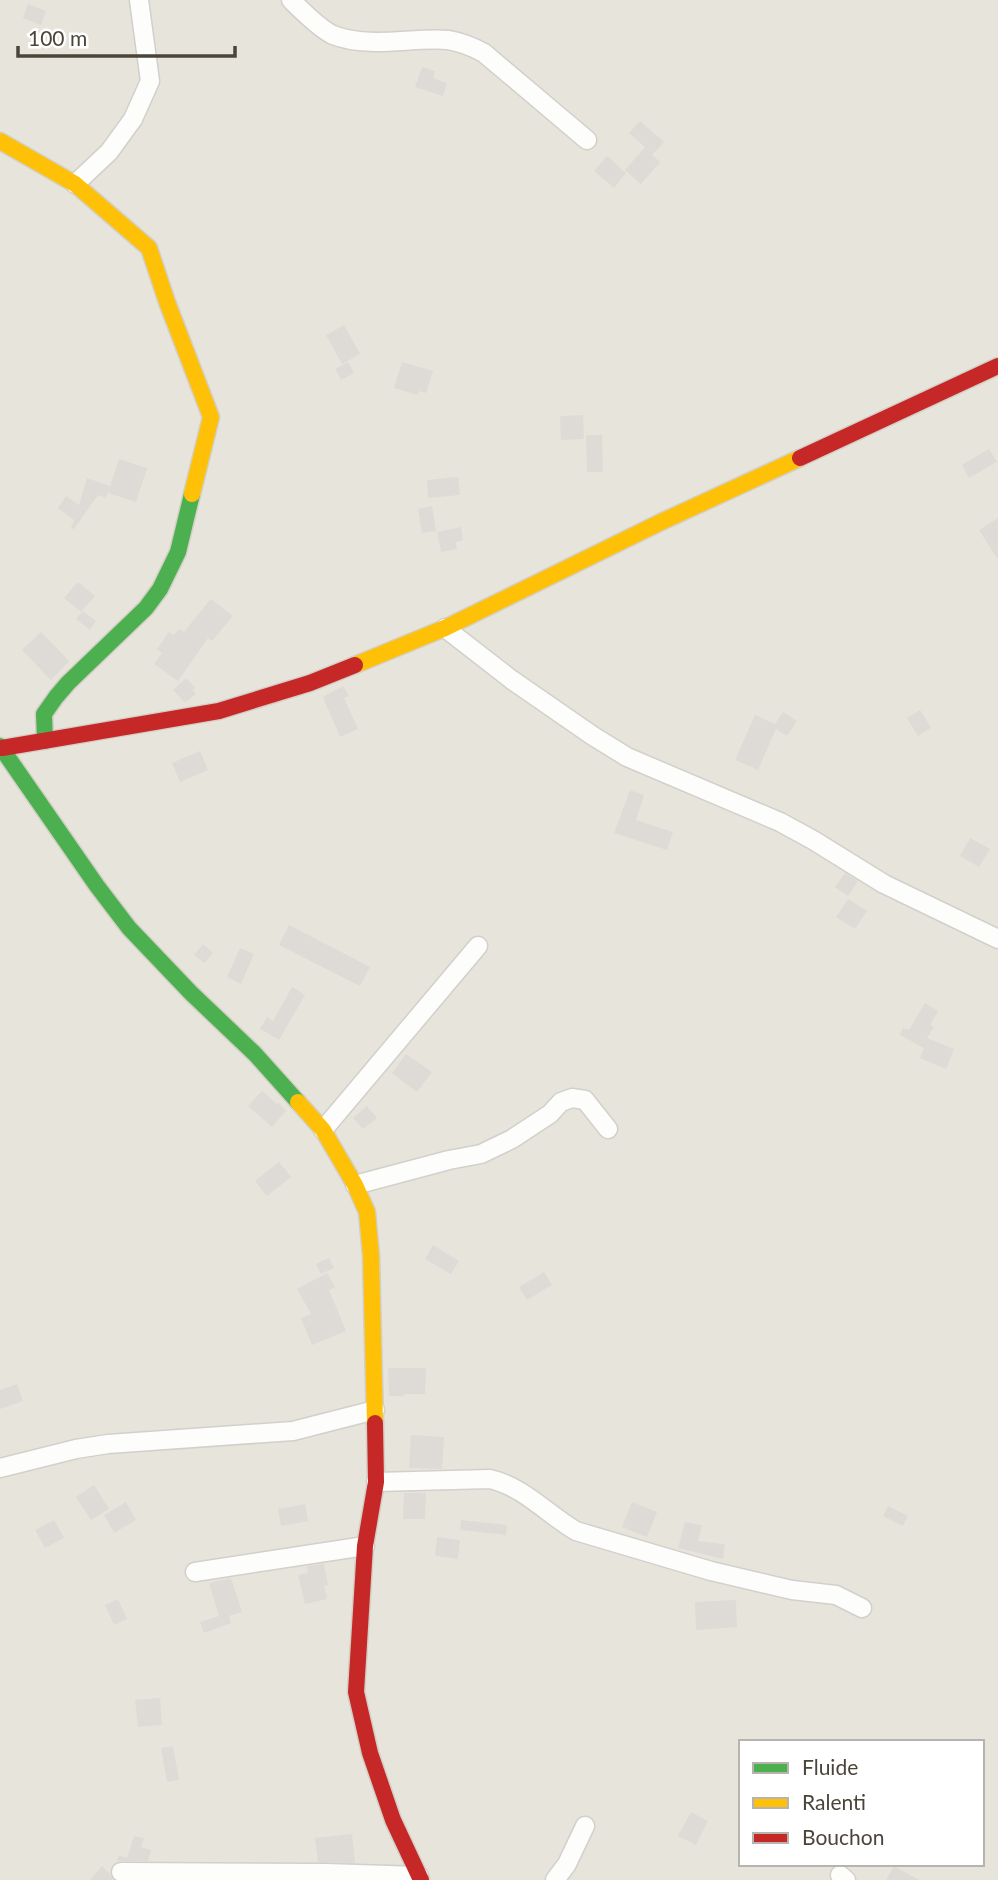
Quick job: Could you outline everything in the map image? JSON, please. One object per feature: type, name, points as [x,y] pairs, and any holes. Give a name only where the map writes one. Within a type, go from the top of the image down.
[{"type":"street","points":[[75,184],[109,152],[133,119],[150,81],[139,0]]},
{"type":"street","points":[[291,0],[331,34],[349,39],[382,42],[448,40],[467,44],[484,53],[587,140]]},
{"type":"street","points":[[0,141],[75,184],[149,248],[211,417],[178,552],[160,589],[146,608],[56,697],[44,714],[44,741]]},
{"type":"street","points":[[121,1872],[326,1873],[420,1878],[393,1820],[370,1753],[356,1692],[365,1546],[376,1482],[371,1256],[367,1212],[355,1185],[323,1130],[255,1054],[191,993],[129,928],[1,747],[219,711],[310,683],[445,628],[661,522],[998,366]]},
{"type":"street","points":[[445,628],[512,680],[627,757],[780,822],[884,884],[998,939]]},
{"type":"street","points":[[323,1130],[478,946]]},
{"type":"street","points":[[355,1185],[481,1154],[512,1139],[550,1114],[561,1102],[572,1098],[585,1100],[608,1129]]},
{"type":"street","points":[[0,1468],[108,1444],[293,1430],[374,1410]]},
{"type":"street","points":[[376,1482],[490,1479],[502,1482],[524,1494],[576,1531],[711,1571],[792,1590],[836,1595],[862,1608]]},
{"type":"street","points":[[195,1572],[365,1546]]},
{"type":"street","points":[[555,1880],[567,1864],[585,1826]]},
{"type":"shaded area","points":[[0,0],[998,0],[998,1880],[0,1880]]},
{"type":"building","points":[[28,4],[46,11],[41,25],[23,18]]},
{"type":"building","points":[[422,67],[435,71],[433,78],[447,83],[443,96],[415,87]]},
{"type":"building","points":[[640,121],[664,142],[652,155],[660,162],[641,184],[625,170],[645,147],[629,133]]},
{"type":"building","points":[[607,156],[626,173],[614,188],[594,171]]},
{"type":"building","points":[[344,325],[360,354],[342,364],[326,335]]},
{"type":"building","points":[[348,362],[354,373],[341,380],[335,369]]},
{"type":"building","points":[[402,362],[433,371],[426,393],[419,391],[417,395],[394,388]]},
{"type":"building","points":[[583,415],[584,439],[561,440],[560,416]]},
{"type":"building","points":[[586,435],[602,435],[603,472],[587,472]]},
{"type":"building","points":[[989,449],[997,462],[969,478],[962,465]]},
{"type":"building","points":[[119,459],[147,468],[136,502],[108,493]]},
{"type":"building","points":[[458,477],[460,495],[428,498],[427,480]]},
{"type":"building","points":[[87,478],[110,486],[106,498],[98,495],[74,529],[71,528],[74,520],[58,508],[66,496],[79,505]]},
{"type":"building","points":[[432,506],[436,531],[422,533],[418,509]]},
{"type":"building","points":[[998,518],[998,560],[979,530]]},
{"type":"building","points":[[461,527],[463,540],[456,542],[457,549],[441,552],[437,532]]},
{"type":"building","points":[[78,582],[95,596],[81,612],[64,598]]},
{"type":"building","points":[[211,599],[233,616],[212,641],[208,638],[178,681],[154,664],[162,653],[157,649],[169,632],[174,635],[179,629],[184,632]]},
{"type":"building","points":[[83,611],[96,621],[90,630],[76,619]]},
{"type":"building","points":[[41,632],[69,661],[51,680],[22,650]]},
{"type":"building","points":[[186,678],[195,688],[193,690],[196,694],[184,702],[173,690]]},
{"type":"building","points":[[343,686],[349,696],[344,698],[358,729],[340,737],[323,697]]},
{"type":"building","points":[[920,710],[931,728],[918,736],[907,718]]},
{"type":"building","points":[[783,712],[797,721],[787,736],[776,729],[758,770],[735,760],[755,715],[775,724]]},
{"type":"building","points":[[200,751],[208,770],[180,782],[172,763]]},
{"type":"building","points":[[630,790],[644,795],[636,820],[673,832],[667,850],[614,833]]},
{"type":"building","points":[[970,838],[990,849],[979,867],[960,856]]},
{"type":"building","points":[[845,873],[858,881],[848,896],[835,887]]},
{"type":"building","points":[[848,899],[867,911],[855,929],[836,917]]},
{"type":"building","points":[[289,925],[370,967],[360,986],[279,945]]},
{"type":"building","points":[[203,944],[213,953],[204,963],[194,955]]},
{"type":"building","points":[[240,948],[254,954],[241,984],[227,977]]},
{"type":"building","points":[[292,987],[305,995],[279,1040],[260,1029],[267,1017],[273,1021]]},
{"type":"building","points":[[925,1003],[938,1011],[930,1025],[934,1027],[927,1038],[954,1049],[946,1069],[920,1058],[924,1048],[900,1035],[903,1028],[909,1030]]},
{"type":"building","points":[[406,1054],[432,1072],[417,1092],[392,1073]]},
{"type":"building","points":[[262,1091],[286,1111],[272,1127],[248,1106]]},
{"type":"building","points":[[367,1106],[377,1118],[363,1129],[353,1118]]},
{"type":"building","points":[[279,1162],[291,1177],[267,1196],[255,1181]]},
{"type":"building","points":[[433,1245],[459,1261],[451,1274],[425,1259]]},
{"type":"building","points":[[329,1258],[334,1268],[321,1274],[316,1264]]},
{"type":"building","points":[[544,1272],[552,1285],[527,1300],[519,1287]]},
{"type":"building","points":[[327,1273],[335,1287],[329,1290],[346,1331],[312,1345],[301,1318],[311,1314],[297,1289]]},
{"type":"building","points":[[388,1368],[426,1368],[425,1394],[389,1396]]},
{"type":"building","points":[[17,1384],[23,1401],[0,1409],[0,1390]]},
{"type":"building","points":[[411,1435],[444,1437],[442,1469],[409,1468]]},
{"type":"building","points":[[94,1485],[109,1509],[91,1520],[76,1497]]},
{"type":"building","points":[[404,1493],[426,1493],[425,1519],[403,1519]]},
{"type":"building","points":[[126,1502],[136,1520],[114,1533],[104,1515]]},
{"type":"building","points":[[632,1502],[657,1512],[647,1537],[622,1527]]},
{"type":"building","points":[[305,1504],[308,1521],[281,1526],[278,1509]]},
{"type":"building","points":[[888,1506],[908,1516],[903,1526],[883,1516]]},
{"type":"building","points":[[54,1520],[64,1538],[45,1548],[35,1530]]},
{"type":"building","points":[[461,1520],[507,1525],[506,1535],[460,1530]]},
{"type":"building","points":[[685,1522],[702,1525],[698,1541],[725,1544],[723,1559],[678,1548]]},
{"type":"building","points":[[437,1537],[460,1540],[458,1559],[435,1556]]},
{"type":"building","points":[[324,1564],[328,1585],[324,1586],[327,1599],[305,1604],[298,1575],[308,1573],[307,1566]]},
{"type":"building","points":[[231,1578],[242,1612],[229,1616],[231,1623],[204,1633],[200,1622],[219,1616],[209,1583]]},
{"type":"building","points":[[118,1599],[127,1619],[114,1625],[105,1605]]},
{"type":"building","points":[[736,1600],[737,1627],[696,1630],[695,1602]]},
{"type":"building","points":[[160,1698],[162,1725],[138,1727],[135,1700]]},
{"type":"building","points":[[173,1746],[179,1780],[167,1782],[161,1748]]},
{"type":"building","points":[[691,1812],[708,1821],[696,1845],[678,1836]]},
{"type":"building","points":[[352,1834],[355,1863],[318,1862],[315,1838]]},
{"type":"building","points":[[134,1836],[144,1838],[141,1847],[151,1850],[148,1861],[117,1861],[119,1855],[127,1858]]},
{"type":"building","points":[[102,1866],[113,1880],[90,1880]]},
{"type":"building","points":[[894,1866],[919,1880],[886,1880]]},
{"type":"traffic: fast","points":[[45,741],[44,714],[56,697],[146,608],[160,589],[178,552],[192,494]]},
{"type":"traffic: fast","points":[[0,746],[129,928],[191,993],[255,1054],[298,1102]]},
{"type":"traffic: slow","points":[[0,141],[75,184],[149,248],[211,417],[192,494]]},
{"type":"traffic: slow","points":[[355,665],[445,628],[661,522],[800,458]]},
{"type":"traffic: slow","points":[[298,1102],[323,1130],[355,1185],[367,1212],[371,1256],[375,1423]]},
{"type":"traffic: jam","points":[[800,458],[998,366]]},
{"type":"traffic: jam","points":[[2,748],[219,711],[310,683],[355,665]]},
{"type":"traffic: jam","points":[[375,1423],[376,1482],[365,1546],[356,1692],[370,1753],[393,1820],[421,1880]]}]
